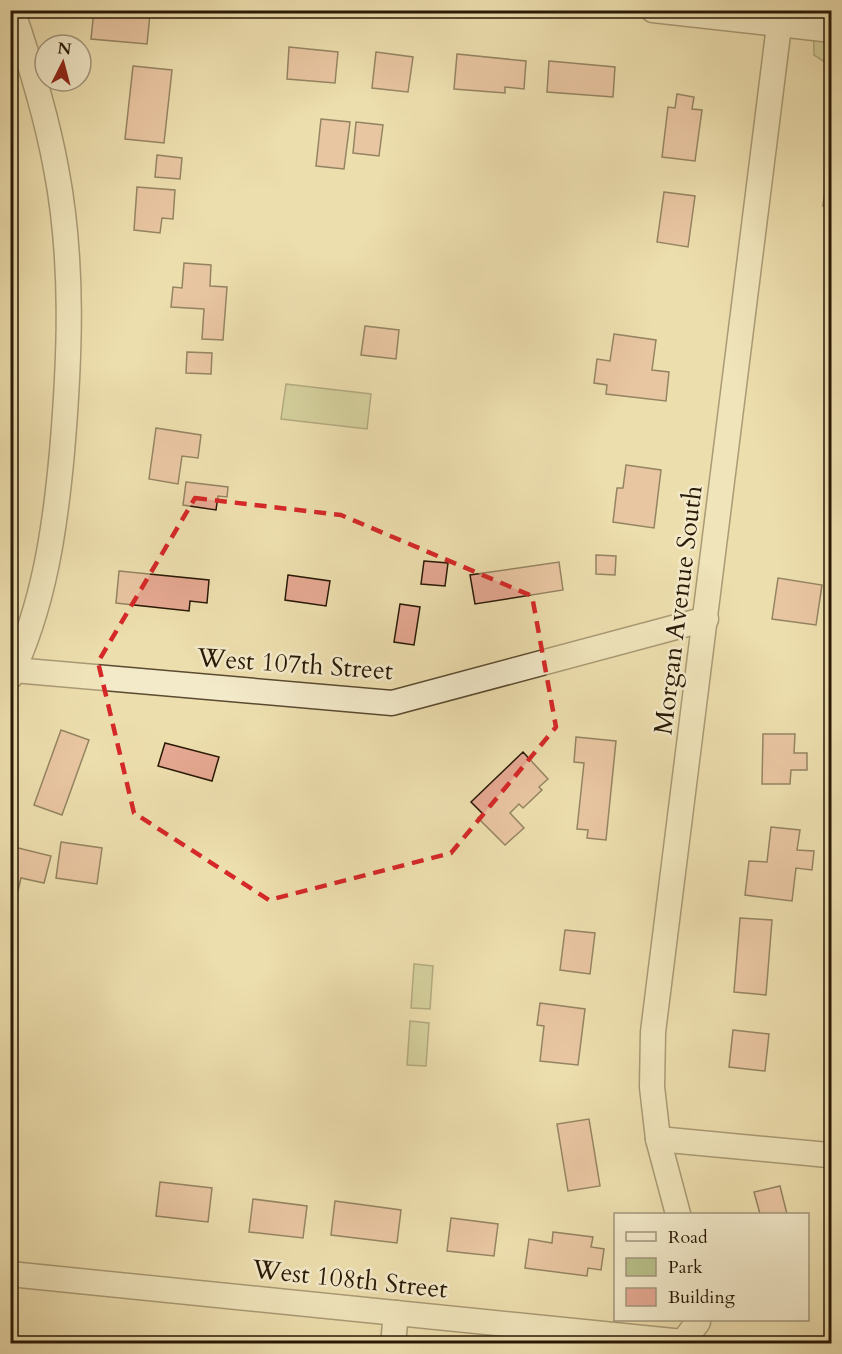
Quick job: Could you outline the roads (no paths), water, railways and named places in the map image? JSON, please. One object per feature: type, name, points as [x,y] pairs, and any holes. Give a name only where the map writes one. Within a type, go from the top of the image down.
[{"type":"street","points":[[12,10],[39,91],[57,169],[66,247],[70,327],[56,516],[46,572],[31,623],[12,673]]},
{"type":"street","points":[[653,10],[780,17],[831,30]]},
{"type":"street","name":"Morgan Avenue South","points":[[677,1213],[658,1139],[652,1087],[653,1032],[780,17]]},
{"type":"street","name":"West 107th Street","points":[[12,673],[392,703],[706,619]]},
{"type":"street","points":[[658,1139],[828,1155],[831,1158]]},
{"type":"street","name":"West 108th Street","points":[[10,1274],[683,1342],[698,1321]]},
{"type":"street","points":[[393,1344],[396,1312]]}]
